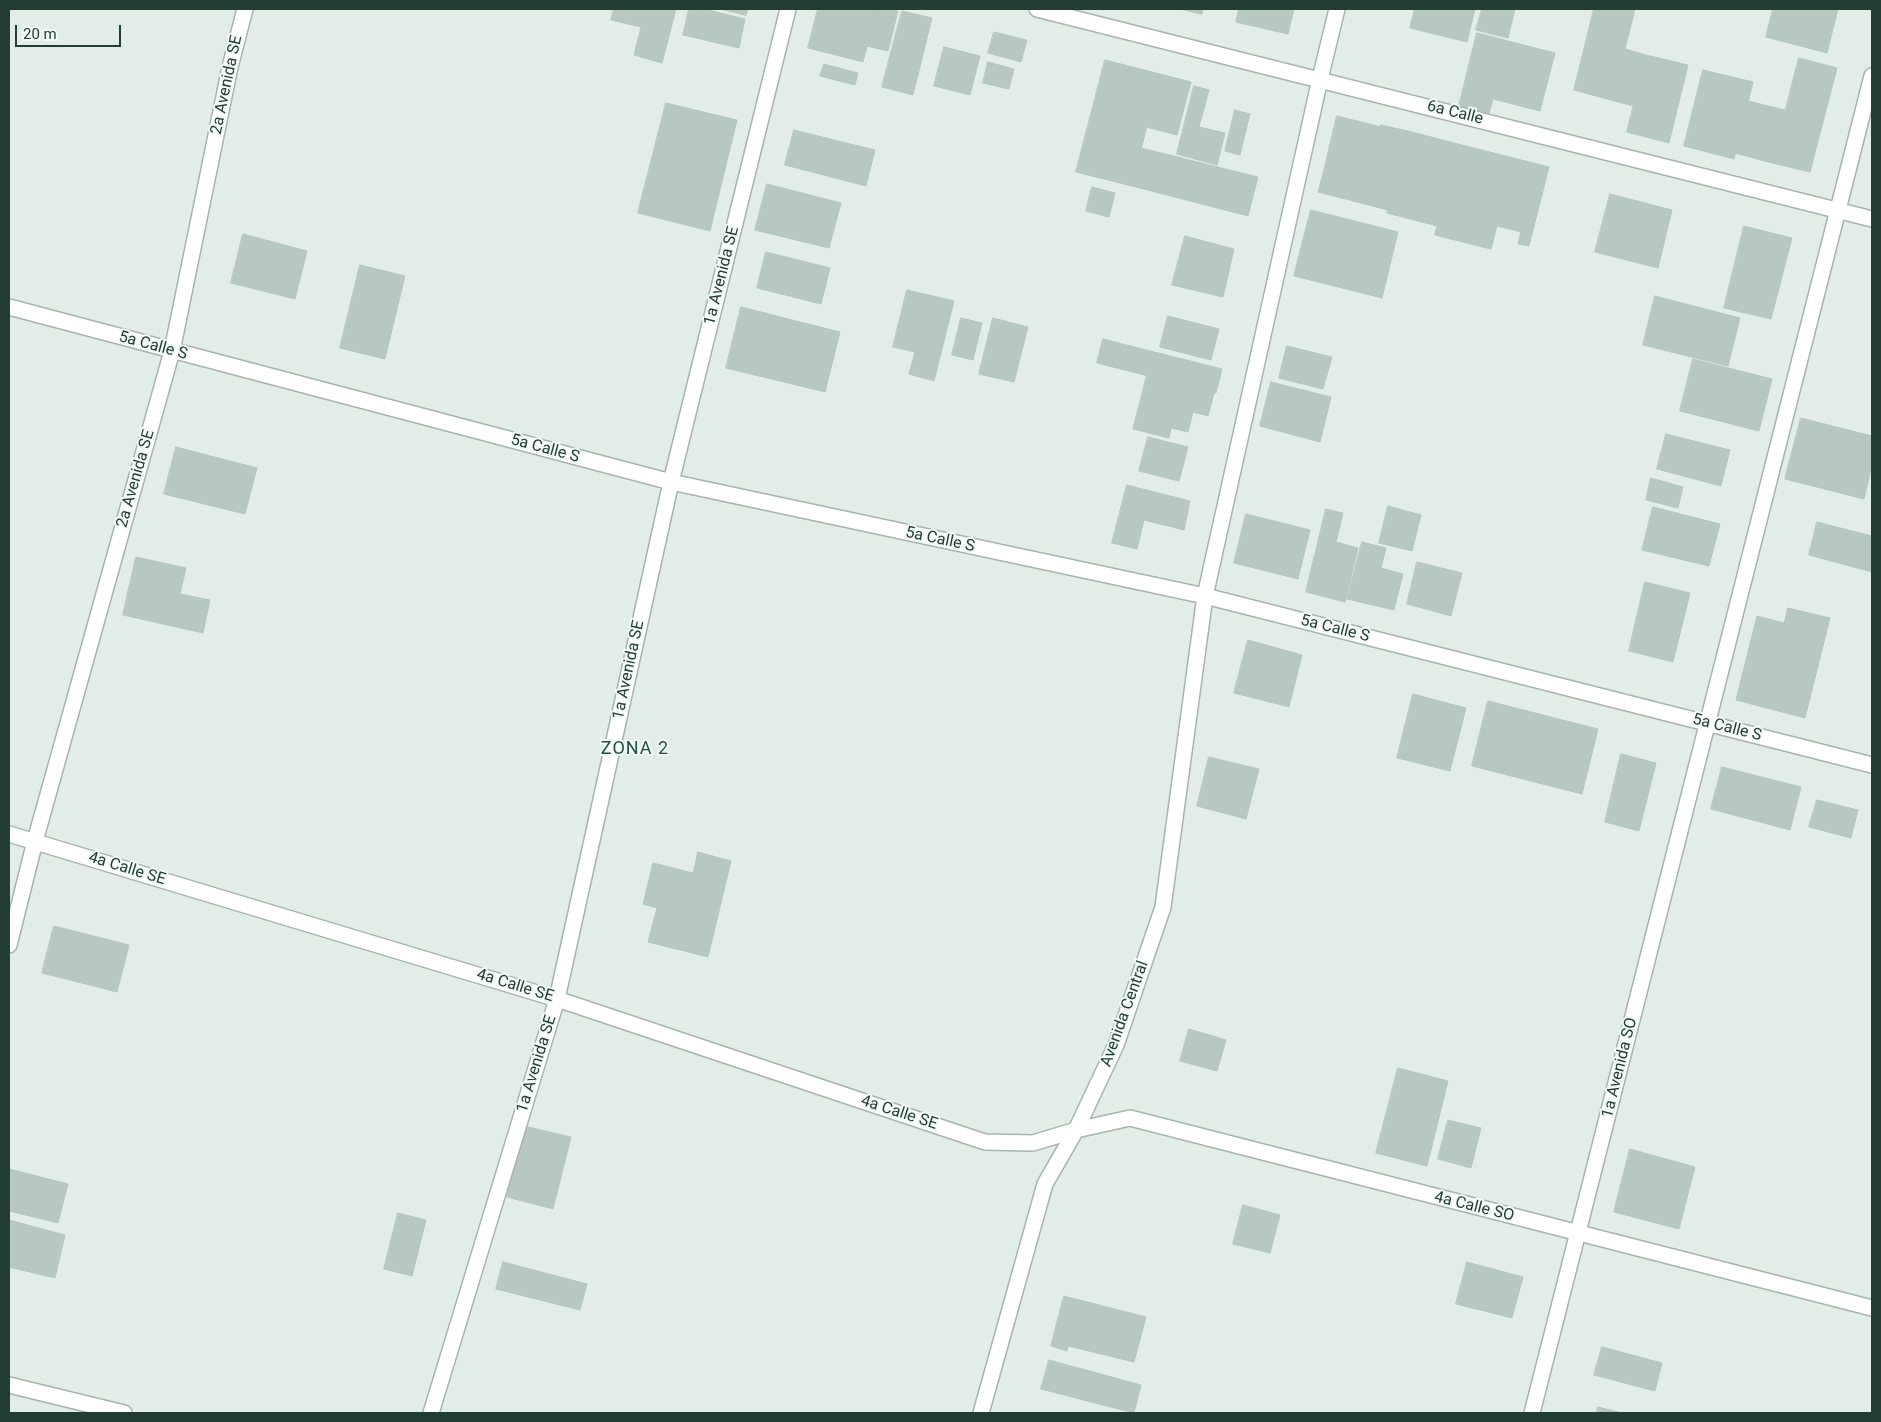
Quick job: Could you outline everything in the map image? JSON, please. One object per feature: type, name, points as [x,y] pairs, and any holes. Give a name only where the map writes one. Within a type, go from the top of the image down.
[{"type":"street","name":"2a Avenida SE","points":[[9,945],[35,841],[172,351],[230,67],[245,9]]},
{"type":"street","name":"1a Avenida SE","points":[[431,1413],[557,998],[671,482],[788,9]]},
{"type":"street","name":"6a Calle","points":[[1037,9],[1872,219]]},
{"type":"street","name":"Avenida Central","points":[[980,1413],[1045,1184],[1076,1130],[1116,1045],[1163,906],[1205,596],[1337,9]]},
{"type":"street","name":"1a Avenida SO","points":[[1532,1413],[1872,76]]},
{"type":"street","name":"5a Calle S","points":[[9,307],[671,482],[1205,596],[1872,765]]},
{"type":"street","name":"4a Calle SE","points":[[9,834],[557,998],[985,1142],[1033,1143],[1076,1130]]},
{"type":"street","name":"4a Calle SO","points":[[1076,1130],[1130,1118],[1872,1308]]},
{"type":"street","points":[[9,1385],[124,1413]]},
{"type":"building","points":[[614,9],[676,9],[662,63],[634,55],[641,27],[611,20]]},
{"type":"building","points":[[689,9],[704,9],[745,19],[739,48],[683,35]]},
{"type":"building","points":[[721,9],[748,9],[746,15]]},
{"type":"building","points":[[818,9],[877,9],[863,62],[808,48]]},
{"type":"building","points":[[877,9],[898,11],[888,51],[867,46]]},
{"type":"building","points":[[1181,9],[1203,9],[1202,14]]},
{"type":"building","points":[[1239,9],[1294,9],[1288,34],[1236,22]]},
{"type":"building","points":[[1415,9],[1475,9],[1467,42],[1410,28]]},
{"type":"building","points":[[1482,9],[1515,9],[1508,38],[1476,30]]},
{"type":"building","points":[[1594,9],[1635,9],[1625,49],[1646,55],[1633,106],[1574,90]]},
{"type":"building","points":[[1773,9],[1838,9],[1827,53],[1766,37]]},
{"type":"building","points":[[902,11],[932,18],[913,95],[882,87]]},
{"type":"building","points":[[994,32],[1027,40],[1021,62],[988,53]]},
{"type":"building","points":[[1477,33],[1555,53],[1540,111],[1493,99],[1489,113],[1459,106]]},
{"type":"building","points":[[944,47],[980,56],[970,95],[934,86]]},
{"type":"building","points":[[1646,55],[1688,65],[1669,143],[1627,132]]},
{"type":"building","points":[[1799,58],[1837,68],[1810,172],[1772,163]]},
{"type":"building","points":[[1105,60],[1160,74],[1132,186],[1076,172]]},
{"type":"building","points":[[988,62],[1014,69],[1009,89],[983,83]]},
{"type":"building","points":[[824,64],[858,73],[855,85],[820,76]]},
{"type":"building","points":[[1703,70],[1753,82],[1734,159],[1684,146]]},
{"type":"building","points":[[1160,74],[1191,82],[1177,135],[1146,127]]},
{"type":"building","points":[[1194,86],[1209,90],[1199,127],[1225,133],[1217,165],[1177,154]]},
{"type":"building","points":[[1748,101],[1785,110],[1772,163],[1735,153]]},
{"type":"building","points":[[666,103],[737,120],[710,231],[638,213]]},
{"type":"building","points":[[1235,110],[1250,114],[1240,155],[1225,151]]},
{"type":"building","points":[[1337,116],[1381,127],[1368,177],[1325,166]]},
{"type":"building","points":[[1381,125],[1408,131],[1388,210],[1318,192],[1325,166],[1368,177]]},
{"type":"building","points":[[794,130],[875,150],[866,186],[785,165]]},
{"type":"building","points":[[1408,131],[1458,144],[1437,226],[1387,213]]},
{"type":"building","points":[[1458,144],[1549,167],[1529,246],[1518,244],[1521,232],[1497,226],[1491,249],[1435,235]]},
{"type":"building","points":[[1141,148],[1258,177],[1248,216],[1132,186]]},
{"type":"building","points":[[767,184],[841,203],[829,248],[755,230]]},
{"type":"building","points":[[1092,187],[1115,193],[1109,217],[1086,211]]},
{"type":"building","points":[[1610,194],[1672,210],[1658,268],[1595,252]]},
{"type":"building","points":[[1311,210],[1398,232],[1382,298],[1294,276]]},
{"type":"building","points":[[1744,226],[1792,238],[1771,319],[1724,308]]},
{"type":"building","points":[[243,234],[307,251],[295,299],[231,283]]},
{"type":"building","points":[[1185,236],[1234,249],[1223,297],[1172,285]]},
{"type":"building","points":[[766,252],[830,268],[821,304],[757,288]]},
{"type":"building","points":[[360,265],[405,276],[385,359],[340,348]]},
{"type":"building","points":[[907,290],[954,301],[934,381],[909,374],[915,352],[893,347]]},
{"type":"building","points":[[1655,296],[1740,318],[1728,366],[1643,345]]},
{"type":"building","points":[[741,307],[840,332],[825,392],[726,368]]},
{"type":"building","points":[[1168,316],[1219,329],[1211,360],[1160,347]]},
{"type":"building","points":[[961,318],[982,323],[973,360],[952,355]]},
{"type":"building","points":[[993,318],[1028,327],[1014,382],[979,374]]},
{"type":"building","points":[[1103,339],[1222,369],[1216,393],[1097,363]]},
{"type":"building","points":[[1287,346],[1332,357],[1323,389],[1279,378]]},
{"type":"building","points":[[1693,359],[1772,379],[1759,431],[1680,411]]},
{"type":"building","points":[[1147,375],[1214,393],[1208,416],[1141,399]]},
{"type":"building","points":[[1271,382],[1331,397],[1320,442],[1260,426]]},
{"type":"building","points":[[1141,399],[1193,412],[1188,432],[1171,428],[1169,438],[1133,429]]},
{"type":"building","points":[[1801,418],[1872,436],[1872,465],[1864,499],[1785,479]]},
{"type":"building","points":[[1666,434],[1730,450],[1721,486],[1657,469]]},
{"type":"building","points":[[1148,437],[1188,447],[1179,481],[1139,471]]},
{"type":"building","points":[[176,447],[257,468],[245,514],[164,494]]},
{"type":"building","points":[[1651,478],[1683,487],[1678,508],[1646,500]]},
{"type":"building","points":[[1127,485],[1190,501],[1184,530],[1144,520],[1137,549],[1112,543]]},
{"type":"building","points":[[1388,506],[1421,515],[1412,551],[1379,543]]},
{"type":"building","points":[[1653,507],[1720,524],[1709,566],[1642,550]]},
{"type":"building","points":[[1326,509],[1343,513],[1336,542],[1358,548],[1345,602],[1306,592]]},
{"type":"building","points":[[1246,514],[1310,530],[1298,579],[1234,563]]},
{"type":"building","points":[[1817,522],[1872,536],[1872,572],[1809,555]]},
{"type":"building","points":[[1362,542],[1386,548],[1381,568],[1403,574],[1394,610],[1347,599]]},
{"type":"building","points":[[136,557],[186,568],[180,594],[210,600],[203,633],[123,615]]},
{"type":"building","points":[[1417,562],[1462,573],[1451,616],[1407,604]]},
{"type":"building","points":[[1645,582],[1690,593],[1673,662],[1629,651]]},
{"type":"building","points":[[1788,608],[1830,618],[1805,718],[1736,700],[1757,616],[1784,623]]},
{"type":"building","points":[[1248,640],[1302,655],[1289,707],[1234,693]]},
{"type":"building","points":[[1413,694],[1466,708],[1450,771],[1397,758]]},
{"type":"building","points":[[1488,701],[1598,729],[1582,794],[1472,766]]},
{"type":"building","points":[[1621,754],[1656,763],[1639,831],[1605,822]]},
{"type":"building","points":[[1209,757],[1259,769],[1246,819],[1197,806]]},
{"type":"building","points":[[1722,767],[1801,787],[1790,830],[1711,809]]},
{"type":"building","points":[[1817,800],[1858,810],[1851,838],[1809,827]]},
{"type":"building","points":[[698,852],[731,861],[708,957],[648,942],[657,908],[643,904],[653,863],[693,873]]},
{"type":"building","points":[[54,926],[129,945],[117,992],[42,973]]},
{"type":"building","points":[[1189,1029],[1226,1040],[1217,1071],[1180,1061]]},
{"type":"building","points":[[1398,1068],[1448,1081],[1427,1166],[1376,1153]]},
{"type":"building","points":[[1448,1120],[1481,1128],[1471,1168],[1438,1159]]},
{"type":"building","points":[[524,1126],[571,1137],[553,1209],[507,1197]]},
{"type":"building","points":[[1630,1149],[1695,1167],[1679,1229],[1614,1212]]},
{"type":"building","points":[[9,1169],[68,1184],[58,1223],[9,1211]]},
{"type":"building","points":[[1243,1205],[1280,1215],[1270,1253],[1233,1244]]},
{"type":"building","points":[[398,1213],[426,1220],[412,1276],[384,1269]]},
{"type":"building","points":[[9,1220],[65,1235],[55,1278],[9,1267]]},
{"type":"building","points":[[503,1262],[587,1284],[580,1310],[496,1289]]},
{"type":"building","points":[[1467,1262],[1523,1277],[1512,1318],[1456,1304]]},
{"type":"building","points":[[1064,1296],[1146,1317],[1134,1362],[1068,1346],[1067,1351],[1051,1346]]},
{"type":"building","points":[[1602,1347],[1662,1363],[1655,1391],[1594,1375]]},
{"type":"building","points":[[1049,1360],[1141,1385],[1134,1413],[1041,1389]]},
{"type":"building","points":[[1598,1407],[1622,1413],[1597,1413]]},
{"type":"district","name":"ZONA 2","points":[[635,749]]}]
